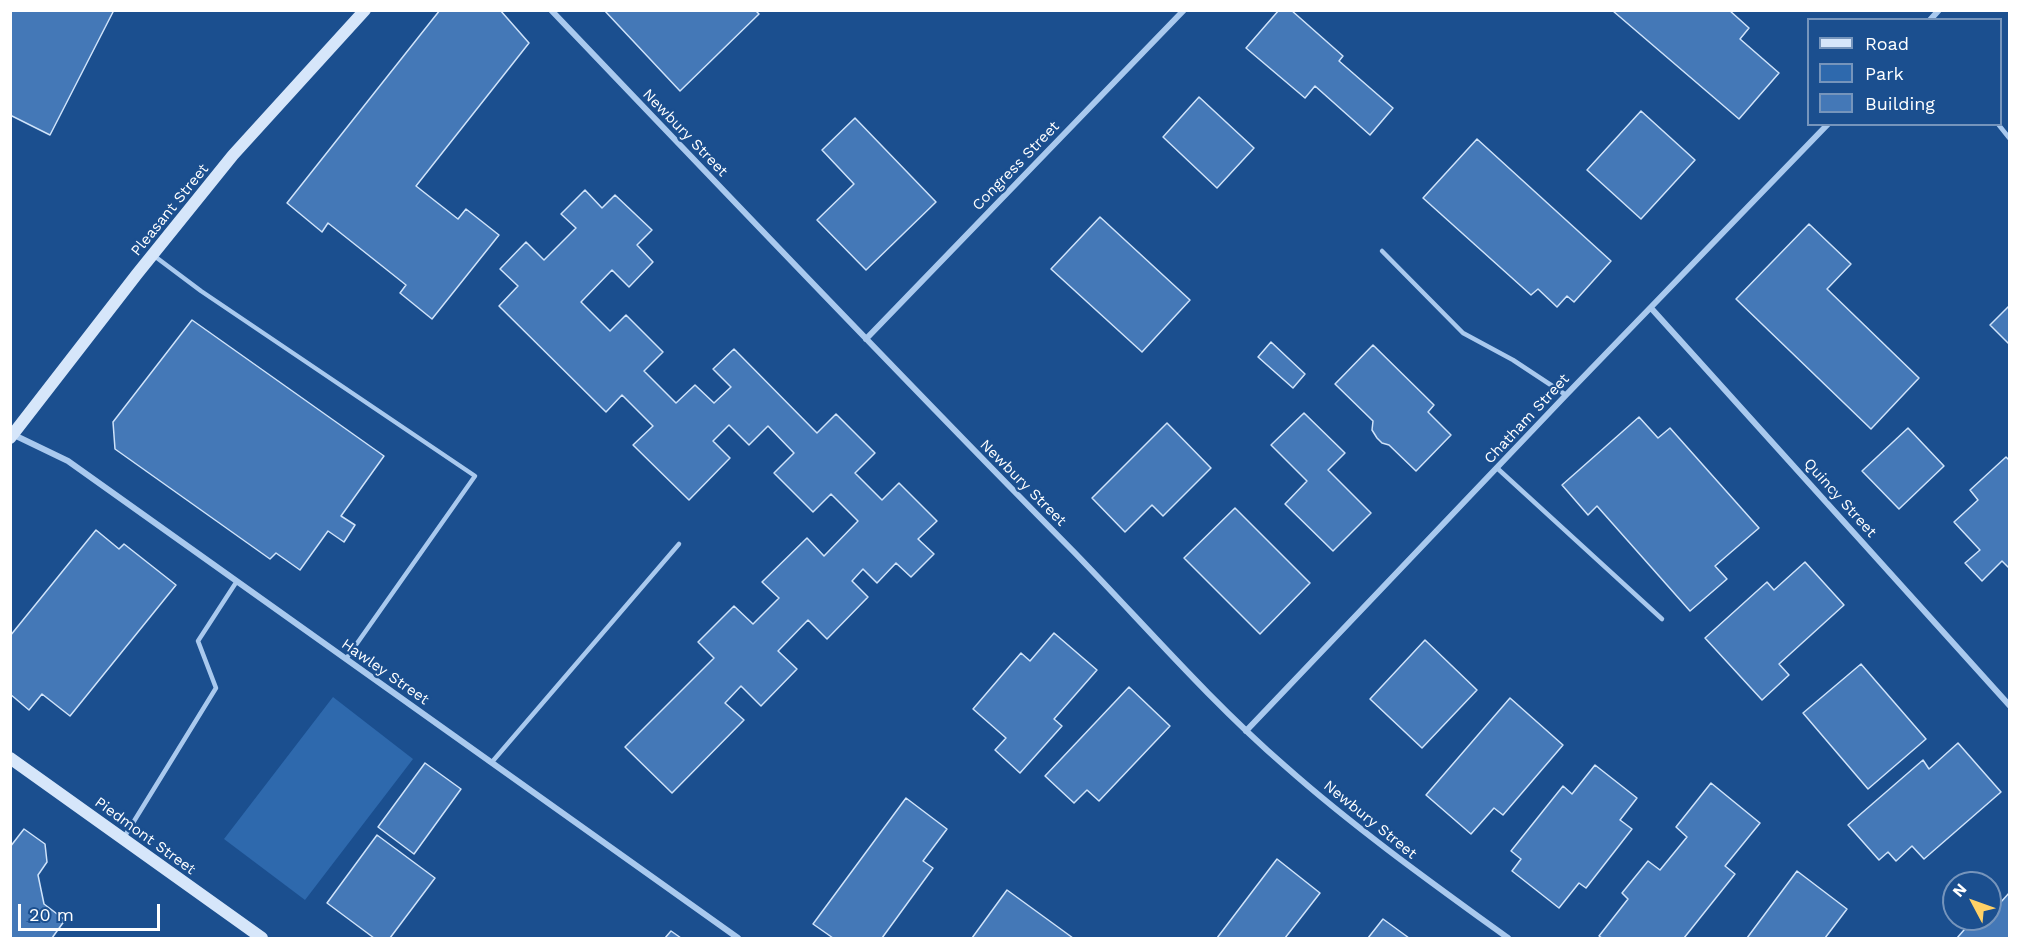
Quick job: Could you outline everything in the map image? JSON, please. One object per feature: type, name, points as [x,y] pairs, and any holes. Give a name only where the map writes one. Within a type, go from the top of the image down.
[{"type":"main road","name":"Pleasant Street","points":[[11,436],[233,155],[365,10]]},
{"type":"main road","name":"Piedmont Street","points":[[10,758],[262,939]]},
{"type":"street","name":"Newbury Street","points":[[551,10],[1246,731],[1287,768],[1396,857],[1508,939]]},
{"type":"street","name":"Congress Street","points":[[866,339],[1184,10]]},
{"type":"street","name":"Chatham Street","points":[[1246,731],[1826,126]]},
{"type":"street","name":"Quincy Street","points":[[1651,308],[2010,706]]},
{"type":"street","name":"Hawley Street","points":[[11,436],[68,461],[738,939]]},
{"type":"lane","points":[[2000,126],[2010,139]]},
{"type":"lane","points":[[1382,251],[1463,333],[1513,360],[1566,395]]},
{"type":"lane","points":[[153,255],[201,291],[475,476],[346,659]]},
{"type":"lane","points":[[1497,468],[1662,619]]},
{"type":"lane","points":[[492,762],[679,544]]},
{"type":"lane","points":[[123,839],[216,687],[198,641],[237,581]]},
{"type":"green space","points":[[333,697],[413,759],[305,900],[224,839]]},
{"type":"building","points":[[10,10],[114,10],[50,135],[10,115]]},
{"type":"building","points":[[440,10],[500,10],[529,43],[416,186],[458,219],[466,209],[499,235],[432,319],[400,293],[406,285],[328,223],[322,232],[287,203]]},
{"type":"building","points":[[604,10],[755,10],[759,14],[680,91]]},
{"type":"building","points":[[1279,10],[1291,10],[1343,56],[1339,61],[1393,108],[1370,135],[1315,86],[1305,98],[1246,48]]},
{"type":"building","points":[[1729,10],[1749,28],[1740,39],[1779,73],[1739,119],[1613,11]]},
{"type":"building","points":[[1199,97],[1254,148],[1217,188],[1163,137]]},
{"type":"building","points":[[1641,111],[1695,160],[1641,219],[1587,170]]},
{"type":"building","points":[[855,118],[936,202],[866,270],[817,220],[854,184],[822,150]]},
{"type":"building","points":[[1477,139],[1611,261],[1574,302],[1567,296],[1557,307],[1538,289],[1531,295],[1423,198]]},
{"type":"building","points":[[585,190],[602,208],[615,195],[652,230],[637,245],[653,262],[629,287],[612,270],[581,302],[610,331],[626,315],[663,352],[644,371],[676,403],[695,385],[714,403],[731,387],[713,369],[734,349],[817,433],[836,414],[875,453],[855,473],[882,500],[899,483],[937,521],[918,539],[934,554],[911,577],[896,563],[877,583],[863,569],[852,581],[868,597],[827,639],[808,620],[778,651],[797,669],[761,706],[741,686],[725,703],[744,720],[672,793],[625,747],[714,658],[698,642],[734,606],[753,624],[779,598],[762,582],[807,538],[824,556],[858,521],[831,494],[813,512],[774,473],[794,453],[768,426],[749,445],[729,425],[713,441],[730,458],[689,500],[633,445],[653,426],[622,395],[606,412],[499,306],[518,286],[500,269],[526,242],[544,260],[576,228],[561,214]]},
{"type":"building","points":[[1100,217],[1190,300],[1142,352],[1051,269]]},
{"type":"building","points":[[1809,224],[1851,264],[1827,289],[1919,378],[1871,429],[1736,299]]},
{"type":"building","points":[[2010,305],[2010,345],[1990,325]]},
{"type":"building","points":[[192,320],[384,456],[341,516],[355,525],[344,542],[328,531],[300,570],[276,553],[270,559],[115,449],[113,422]]},
{"type":"building","points":[[1271,342],[1305,374],[1293,388],[1258,357]]},
{"type":"building","points":[[1373,345],[1434,405],[1428,412],[1451,435],[1416,471],[1389,445],[1377,438],[1372,430],[1373,421],[1335,384]]},
{"type":"building","points":[[1304,413],[1345,453],[1328,470],[1371,513],[1333,551],[1285,504],[1307,481],[1271,445]]},
{"type":"building","points":[[1639,417],[1658,438],[1670,428],[1759,528],[1715,566],[1727,579],[1690,611],[1597,506],[1588,515],[1562,485]]},
{"type":"building","points":[[1167,423],[1211,468],[1163,516],[1152,505],[1125,532],[1092,498]]},
{"type":"building","points":[[1908,428],[1944,466],[1899,509],[1862,471]]},
{"type":"building","points":[[2006,457],[2010,461],[2010,569],[2002,561],[1982,581],[1965,563],[1980,550],[1954,522],[1978,500],[1970,490]]},
{"type":"building","points":[[1235,508],[1310,583],[1260,634],[1184,558]]},
{"type":"building","points":[[96,530],[119,549],[124,544],[176,585],[70,716],[42,694],[29,710],[10,694],[10,636]]},
{"type":"building","points":[[1805,562],[1844,605],[1779,664],[1789,675],[1762,700],[1705,638],[1767,582],[1774,590]]},
{"type":"building","points":[[1054,633],[1097,670],[1054,719],[1062,726],[1020,773],[995,750],[1006,738],[973,709],[1021,653],[1030,661]]},
{"type":"building","points":[[1425,640],[1477,690],[1422,748],[1370,699]]},
{"type":"building","points":[[1861,664],[1926,739],[1868,789],[1803,713]]},
{"type":"building","points":[[1129,687],[1170,726],[1099,801],[1087,790],[1074,803],[1045,776]]},
{"type":"building","points":[[1510,698],[1563,745],[1503,815],[1494,808],[1471,834],[1426,795]]},
{"type":"building","points":[[1958,743],[2001,792],[1924,859],[1912,846],[1896,861],[1888,852],[1879,860],[1848,825],[1923,760],[1929,769]]},
{"type":"building","points":[[425,763],[461,789],[414,854],[378,827]]},
{"type":"building","points":[[1595,765],[1637,798],[1620,820],[1632,829],[1586,888],[1579,883],[1559,908],[1512,871],[1521,859],[1511,851],[1563,786],[1572,794]]},
{"type":"building","points":[[1711,783],[1760,823],[1725,866],[1735,874],[1684,938],[1602,938],[1599,936],[1628,899],[1622,893],[1648,861],[1660,870],[1687,837],[1676,827]]},
{"type":"building","points":[[906,798],[947,829],[923,861],[933,868],[882,938],[833,938],[813,924]]},
{"type":"building","points":[[24,829],[45,844],[47,862],[38,875],[44,904],[65,920],[52,938],[10,938],[10,847]]},
{"type":"building","points":[[377,835],[435,878],[390,938],[374,938],[327,903]]},
{"type":"building","points":[[1277,859],[1320,893],[1285,938],[1217,938]]},
{"type":"building","points":[[1797,871],[1847,909],[1825,938],[1747,938]]},
{"type":"building","points":[[1007,890],[1073,938],[972,938]]},
{"type":"building","points":[[2010,892],[2010,938],[1957,938],[1963,931],[2002,931],[2002,901]]},
{"type":"building","points":[[1383,919],[1409,938],[1368,938]]},
{"type":"building","points":[[671,931],[681,938],[665,938]]}]
